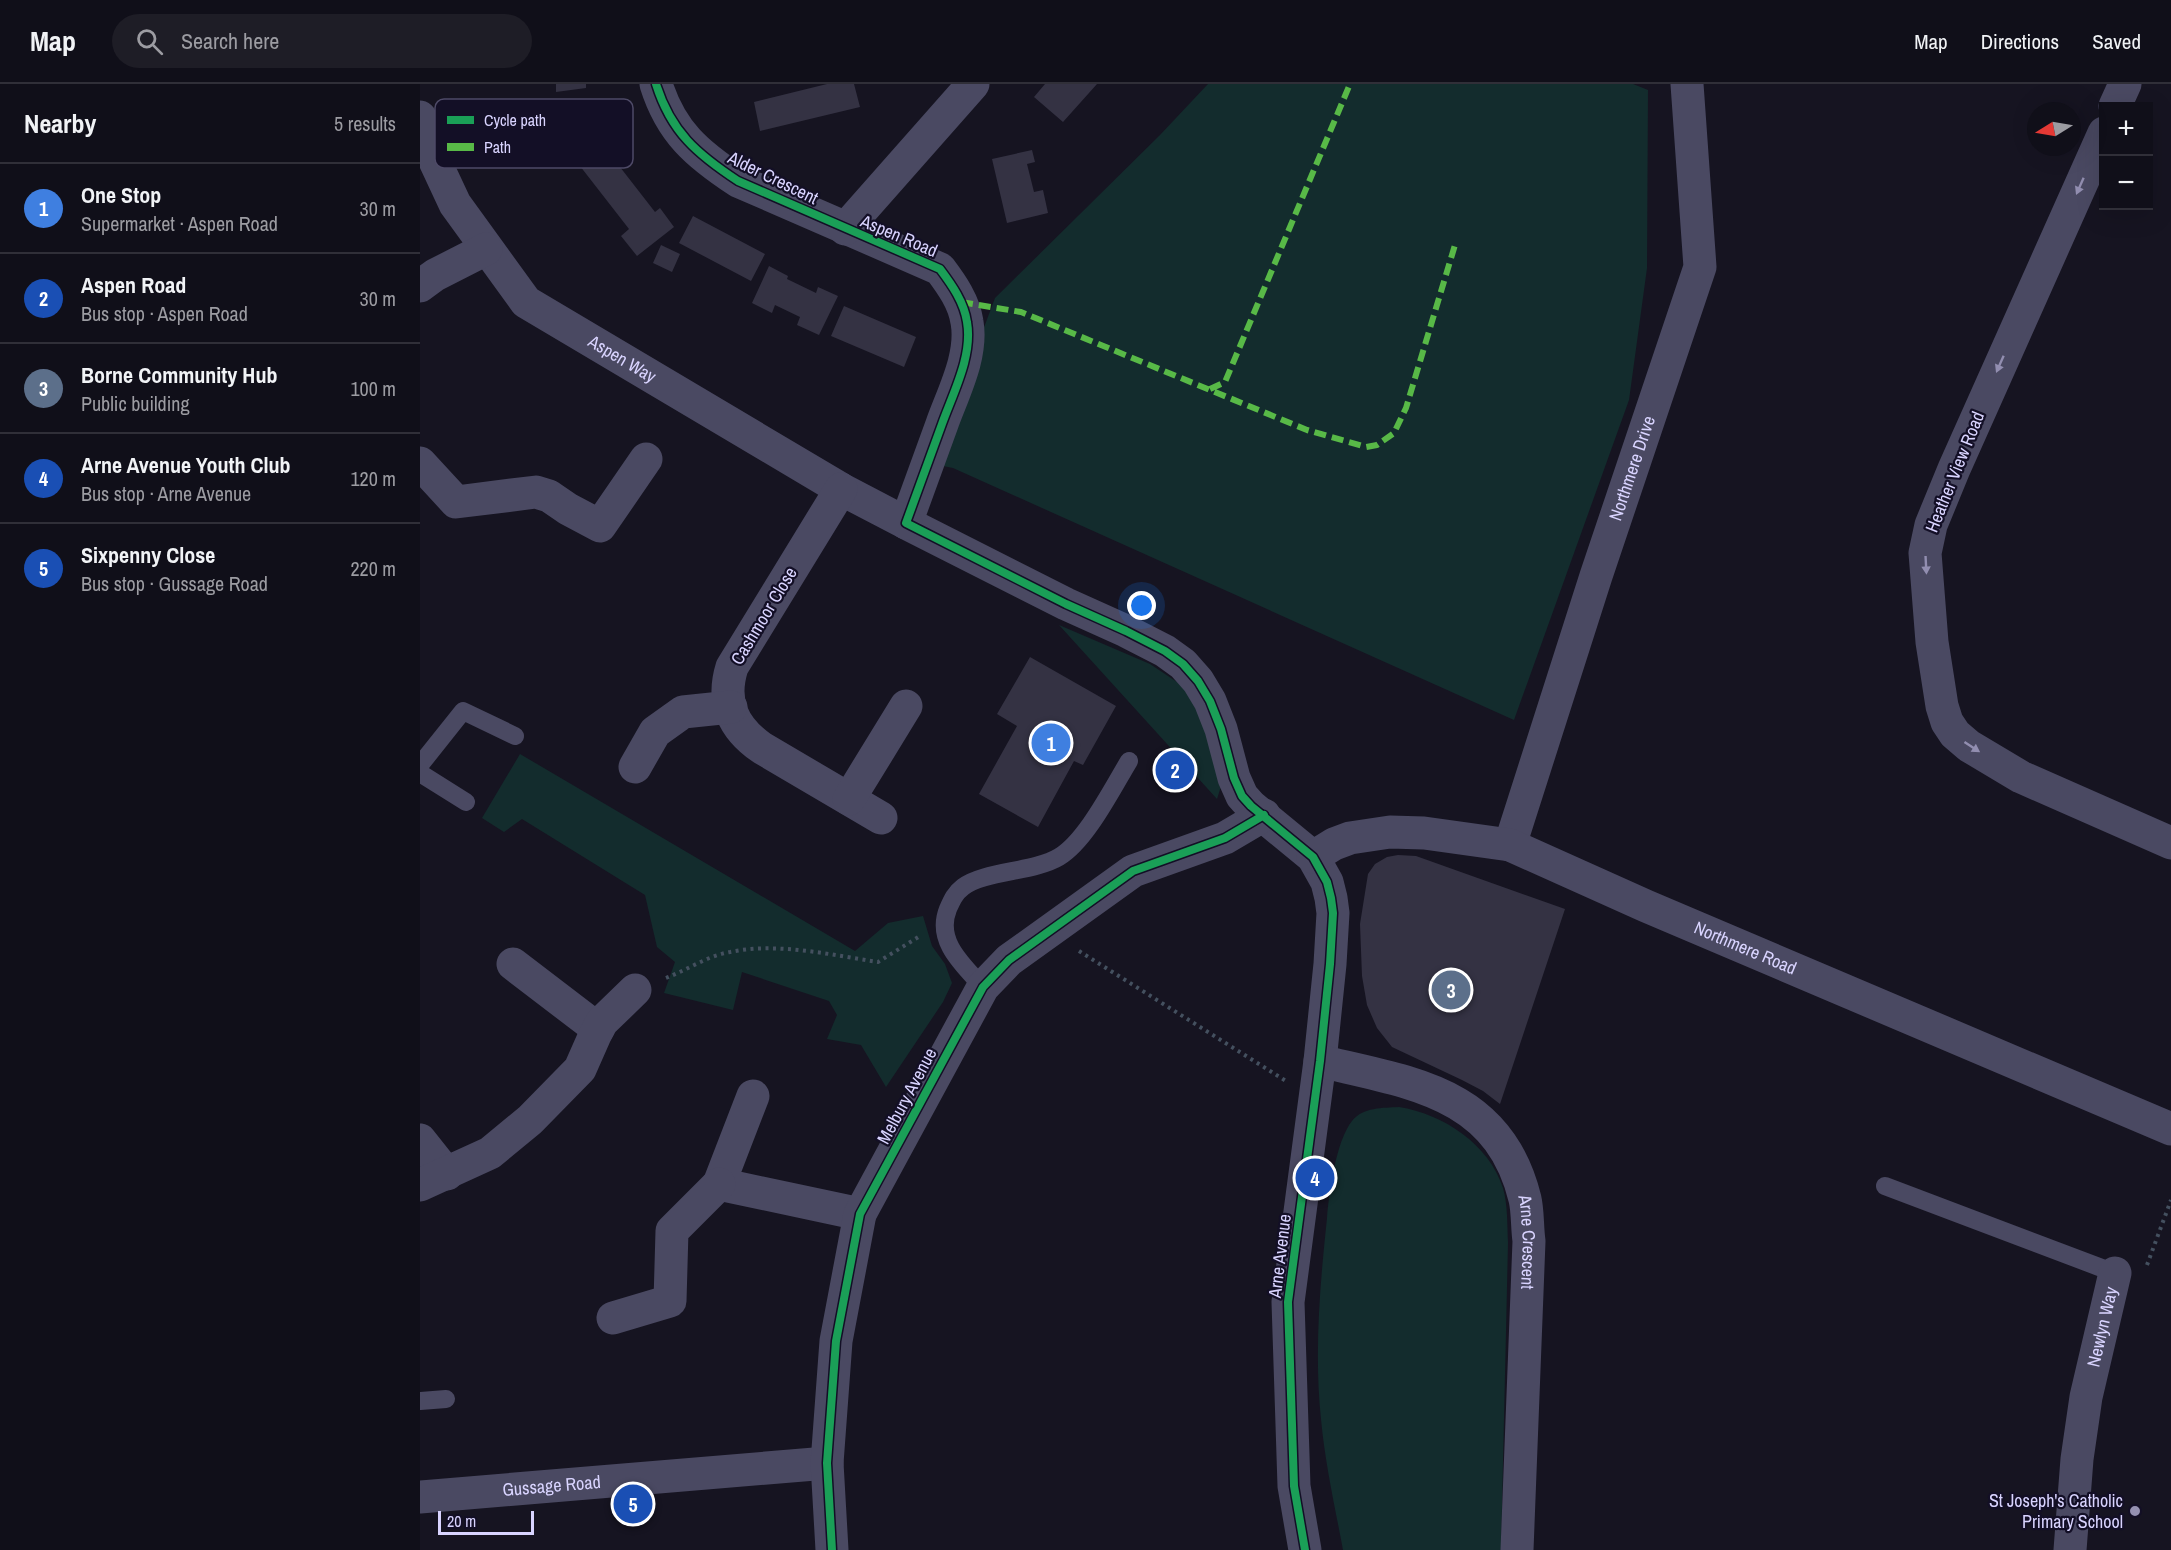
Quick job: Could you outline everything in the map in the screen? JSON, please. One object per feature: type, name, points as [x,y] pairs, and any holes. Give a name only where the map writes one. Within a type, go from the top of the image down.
[{"type":"street","name":"Alder Crescent","points":[[656,84],[663,107],[678,132],[711,164],[738,181],[845,229]]},
{"type":"street","points":[[845,229],[974,84]]},
{"type":"street","name":"Northmere Drive","points":[[1510,845],[1600,565],[1700,267],[1686,84]]},
{"type":"street","points":[[2117,102],[2125,84]]},
{"type":"street","name":"Aspen Way","points":[[420,117],[426,142],[435,161]]},
{"type":"street","name":"Heather View Road","points":[[2099,142],[1931,525],[1925,553],[1932,642],[1942,706],[1947,722],[1955,734],[1969,746],[2021,777],[2168,836]]},
{"type":"street","name":"Aspen Way","points":[[438,168],[455,204],[526,302],[841,489],[906,523]]},
{"type":"street","name":"Aspen Road","points":[[845,229],[940,269],[954,287],[967,320],[968,339],[961,370],[906,523]]},
{"type":"street","points":[[420,286],[435,275],[486,249]]},
{"type":"street","points":[[420,463],[456,502],[536,492],[549,495],[568,509],[600,526],[646,459]]},
{"type":"street","name":"Cashmoor Close","points":[[841,489],[732,667],[728,680],[731,707],[737,724],[746,737],[881,818]]},
{"type":"street","points":[[906,523],[1066,604],[1126,631],[1165,651],[1183,664],[1198,681],[1210,701],[1221,729],[1234,778],[1242,795],[1251,806],[1313,857]]},
{"type":"street","points":[[849,798],[906,706]]},
{"type":"street","points":[[635,767],[655,732],[683,712],[731,707]]},
{"type":"street","name":"Melbury Avenue","points":[[832,1550],[827,1462],[836,1341],[860,1214],[983,987],[1008,960],[1133,871],[1224,838],[1264,815]]},
{"type":"street","name":"Northmere Road","points":[[1313,857],[1334,844],[1350,838],[1390,832],[1424,833],[1510,845],[1646,906],[2171,1129]]},
{"type":"street","name":"Arne Avenue","points":[[1305,1550],[1294,1486],[1288,1302],[1320,1061],[1332,931],[1331,898],[1327,882],[1313,857]]},
{"type":"street","points":[[513,964],[598,1029]]},
{"type":"street","points":[[420,1140],[433,1180],[490,1153],[530,1120],[580,1068],[602,1022],[635,990]]},
{"type":"street","name":"Arne Crescent","points":[[1320,1061],[1417,1084],[1454,1101],[1489,1127],[1504,1148],[1516,1173],[1525,1201],[1528,1240],[1516,1550]]},
{"type":"street","points":[[613,1317],[670,1301],[672,1231],[719,1184],[753,1096]]},
{"type":"street","points":[[719,1184],[860,1214]]},
{"type":"street","name":"Newlyn Way","points":[[2070,1550],[2077,1459],[2086,1397],[2115,1273]]},
{"type":"street","name":"Gussage Road","points":[[420,1497],[827,1462]]},
{"type":"lane","points":[[420,765],[463,711],[515,736]]},
{"type":"lane","points":[[983,987],[951,947],[944,934],[943,921],[954,895],[965,885],[978,880],[1058,858],[1074,845],[1129,761]]},
{"type":"lane","points":[[420,773],[466,802]]},
{"type":"lane","name":"Newlyn Way","points":[[1885,1186],[2115,1273]]},
{"type":"lane","points":[[420,1401],[446,1398]]},
{"type":"path","points":[[635,990],[681,972],[707,958],[756,948],[803,951],[878,962],[943,921]]},
{"type":"path","points":[[1048,932],[1314,1099]]},
{"type":"path","points":[[2115,1273],[2144,1272],[2171,1200]]},
{"type":"green space","points":[[1208,84],[1633,84],[1648,90],[1647,268],[1629,400],[1514,720],[953,468],[933,464],[995,298],[1160,135]]},
{"type":"green space","points":[[1059,625],[1150,664],[1186,688],[1205,724],[1223,780],[1217,799]]},
{"type":"green space","points":[[520,754],[855,951],[888,923],[923,916],[932,946],[945,964],[952,983],[943,1002],[886,1087],[861,1045],[827,1039],[837,1015],[829,1001],[742,972],[733,1010],[664,993],[675,962],[657,947],[645,895],[522,819],[504,832],[482,818]]},
{"type":"green space","points":[[1399,1107],[1432,1116],[1448,1124],[1476,1145],[1496,1172],[1505,1195],[1508,1243],[1501,1550],[1343,1550],[1325,1452],[1318,1369],[1320,1293],[1330,1195],[1338,1154],[1346,1130],[1352,1121],[1367,1111]]},
{"type":"building","points":[[556,84],[586,84],[586,88],[556,92]]},
{"type":"building","points":[[827,84],[854,84],[860,107],[760,131],[754,102]]},
{"type":"building","points":[[1045,84],[1097,84],[1063,122],[1034,97]]},
{"type":"building","points":[[1032,150],[1035,162],[1027,164],[1034,192],[1043,190],[1048,213],[1007,223],[992,159]]},
{"type":"building","points":[[582,168],[621,168],[655,212],[660,208],[674,227],[637,256],[621,236],[629,229]]},
{"type":"building","points":[[693,216],[765,254],[751,281],[679,243]]},
{"type":"building","points":[[661,245],[680,254],[672,272],[653,263]]},
{"type":"building","points":[[769,266],[788,276],[787,279],[816,293],[818,287],[838,296],[819,335],[797,325],[800,317],[775,305],[772,313],[752,303]]},
{"type":"building","points":[[844,306],[916,337],[904,367],[831,336]]},
{"type":"building","points":[[1030,657],[1116,706],[1083,765],[1074,761],[1038,827],[979,794],[1017,726],[997,714]]},
{"type":"building","points":[[1416,856],[1565,909],[1500,1104],[1483,1091],[1392,1047],[1377,1028],[1367,1005],[1362,976],[1360,924],[1368,874],[1375,864],[1387,857]]},
{"type":"marked path","points":[[1210,389],[1225,382],[1350,84]]},
{"type":"marked path","points":[[961,302],[1021,312],[1307,430],[1366,447],[1377,445],[1394,433],[1406,408],[1455,245]]},
{"type":"cycle path","points":[[656,84],[669,116],[687,140],[710,161],[738,181],[940,269],[963,308],[967,322],[967,348],[961,374],[906,523],[1066,604],[1126,631],[1165,651],[1183,664],[1198,681],[1210,701],[1221,729],[1234,778],[1242,796],[1313,857],[1327,882],[1333,913],[1330,964],[1320,1061],[1288,1302],[1294,1486],[1305,1550]]},
{"type":"cycle path","points":[[832,1550],[827,1463],[836,1341],[860,1214],[983,987],[1009,960],[1133,871],[1225,838],[1264,815]]},
{"type":"place","name":"One Stop","points":[[1051,743]]},
{"type":"place","name":"Aspen Road","points":[[1175,770]]},
{"type":"place","name":"Borne Community Hub","points":[[1451,990]]},
{"type":"place","name":"Arne Avenue Youth Club","points":[[1315,1178]]},
{"type":"place","name":"Sixpenny Close","points":[[633,1504]]},
{"type":"place","name":"St Joseph's Catholic Primary School","points":[[2135,1511]]}]
